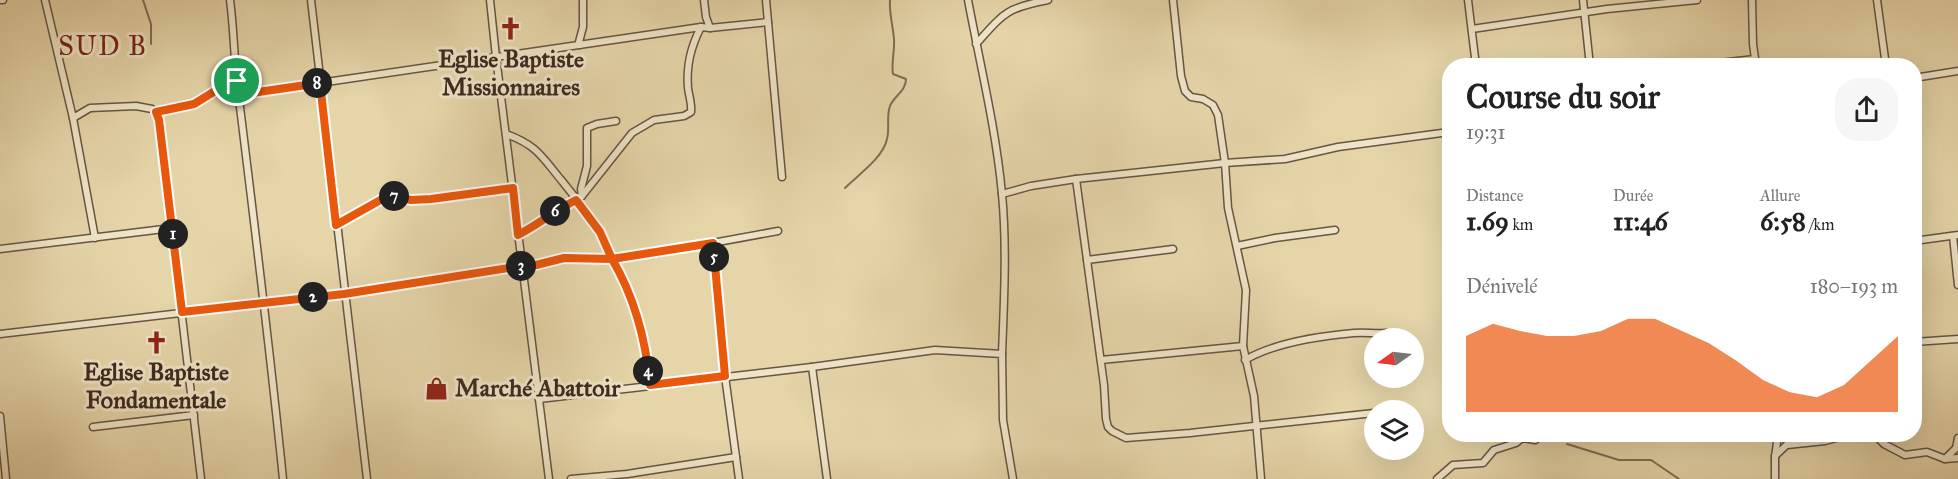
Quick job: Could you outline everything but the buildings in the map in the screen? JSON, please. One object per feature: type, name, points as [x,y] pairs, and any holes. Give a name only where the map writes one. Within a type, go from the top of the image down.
[{"type":"street","points":[[45,0],[73,118],[95,238]]},
{"type":"street","points":[[230,0],[238,95],[265,302],[284,479]]},
{"type":"street","points":[[311,0],[367,479]]},
{"type":"street","points":[[490,0],[549,479]]},
{"type":"street","points":[[580,45],[583,0]]},
{"type":"street","points":[[704,0],[710,28]]},
{"type":"street","points":[[766,0],[782,177]]},
{"type":"street","points":[[968,0],[1002,194],[1005,268],[1002,354],[1003,420],[1013,479]]},
{"type":"street","points":[[976,44],[1003,14],[1031,3],[1048,0]]},
{"type":"street","points":[[1173,0],[1181,76],[1185,92],[1191,98],[1203,99],[1213,105],[1218,115],[1225,163],[1227,200],[1246,290],[1243,346],[1254,396],[1260,479]]},
{"type":"street","points":[[1468,0],[1475,58]]},
{"type":"street","points":[[1582,0],[1589,58]]},
{"type":"street","points":[[1472,29],[1607,9],[1697,0]]},
{"type":"street","points":[[1752,0],[1755,58]]},
{"type":"street","points":[[1877,0],[1885,58]]},
{"type":"street","points":[[238,95],[701,27],[768,22]]},
{"type":"street","points":[[518,235],[579,198],[632,133],[654,120],[684,116],[690,112],[689,63],[692,45],[701,27]]},
{"type":"street","points":[[1922,77],[1958,71]]},
{"type":"street","points":[[73,118],[90,108],[146,107],[156,112],[194,104],[228,83],[237,81]]},
{"type":"street","points":[[156,112],[159,120],[201,479]]},
{"type":"street","points":[[579,198],[587,166],[587,128],[616,121]]},
{"type":"street","points":[[1002,194],[1031,186],[1076,179],[1285,159],[1338,147],[1442,133]]},
{"type":"street","points":[[506,134],[530,144],[537,150],[579,198],[600,232],[638,318],[650,385]]},
{"type":"street","points":[[1076,179],[1108,427],[1126,438],[1178,435],[1364,414]]},
{"type":"street","points":[[336,225],[384,198],[393,196],[411,200],[431,199],[513,188]]},
{"type":"street","points":[[0,249],[172,228]]},
{"type":"street","points":[[1237,246],[1267,239],[1335,230]]},
{"type":"street","points":[[0,334],[344,294],[536,265],[564,258],[612,259],[778,231]]},
{"type":"street","points":[[1922,240],[1956,236],[1958,285]]},
{"type":"street","points":[[713,243],[725,376],[739,479]]},
{"type":"street","points":[[1087,260],[1173,249]]},
{"type":"street","points":[[1245,360],[1269,350],[1313,339],[1364,333]]},
{"type":"street","points":[[1922,341],[1958,339]]},
{"type":"street","points":[[1101,360],[1243,346]]},
{"type":"street","points":[[539,399],[935,350],[1002,354]]},
{"type":"street","points":[[812,367],[827,479]]},
{"type":"street","points":[[93,427],[194,415]]},
{"type":"street","points":[[0,416],[6,479]]},
{"type":"street","points":[[1945,459],[1956,447],[1958,438]]},
{"type":"street","points":[[1437,479],[1453,465],[1483,463],[1497,448],[1517,442]]},
{"type":"street","points":[[1775,479],[1777,442]]},
{"type":"street","points":[[1775,457],[1790,442]]},
{"type":"street","points":[[1787,445],[1815,442]]},
{"type":"street","points":[[1882,442],[1905,455],[1927,452],[1945,459],[1958,458]]},
{"type":"street","points":[[571,479],[627,474],[736,457]]},
{"type":"waterway","points":[[143,0],[151,24],[151,44]]},
{"type":"waterway","points":[[845,188],[876,159],[885,146],[890,106],[902,90],[906,79],[893,74],[894,39],[890,0]]},
{"type":"waterway","points":[[1567,444],[1619,460],[1651,460],[1679,479]]},
{"type":"place","name":"Eglise Baptiste Missionnaires","points":[[511,29]]},
{"type":"place","name":"Eglise Baptiste Fondamentale","points":[[156,342]]},
{"type":"place","name":"Marché Abattoir","points":[[437,388]]},
{"type":"district","name":"SUD B","points":[[103,46]]},
{"type":"route","points":[[237,81],[228,83],[194,104],[156,112],[159,120],[182,312],[344,294],[536,265],[564,258],[612,259],[638,318],[650,385],[725,376],[713,243],[612,259],[600,232],[576,200],[518,235],[513,188],[431,199],[411,200],[393,196],[374,202],[336,225],[320,83],[238,95],[237,81]]}]
